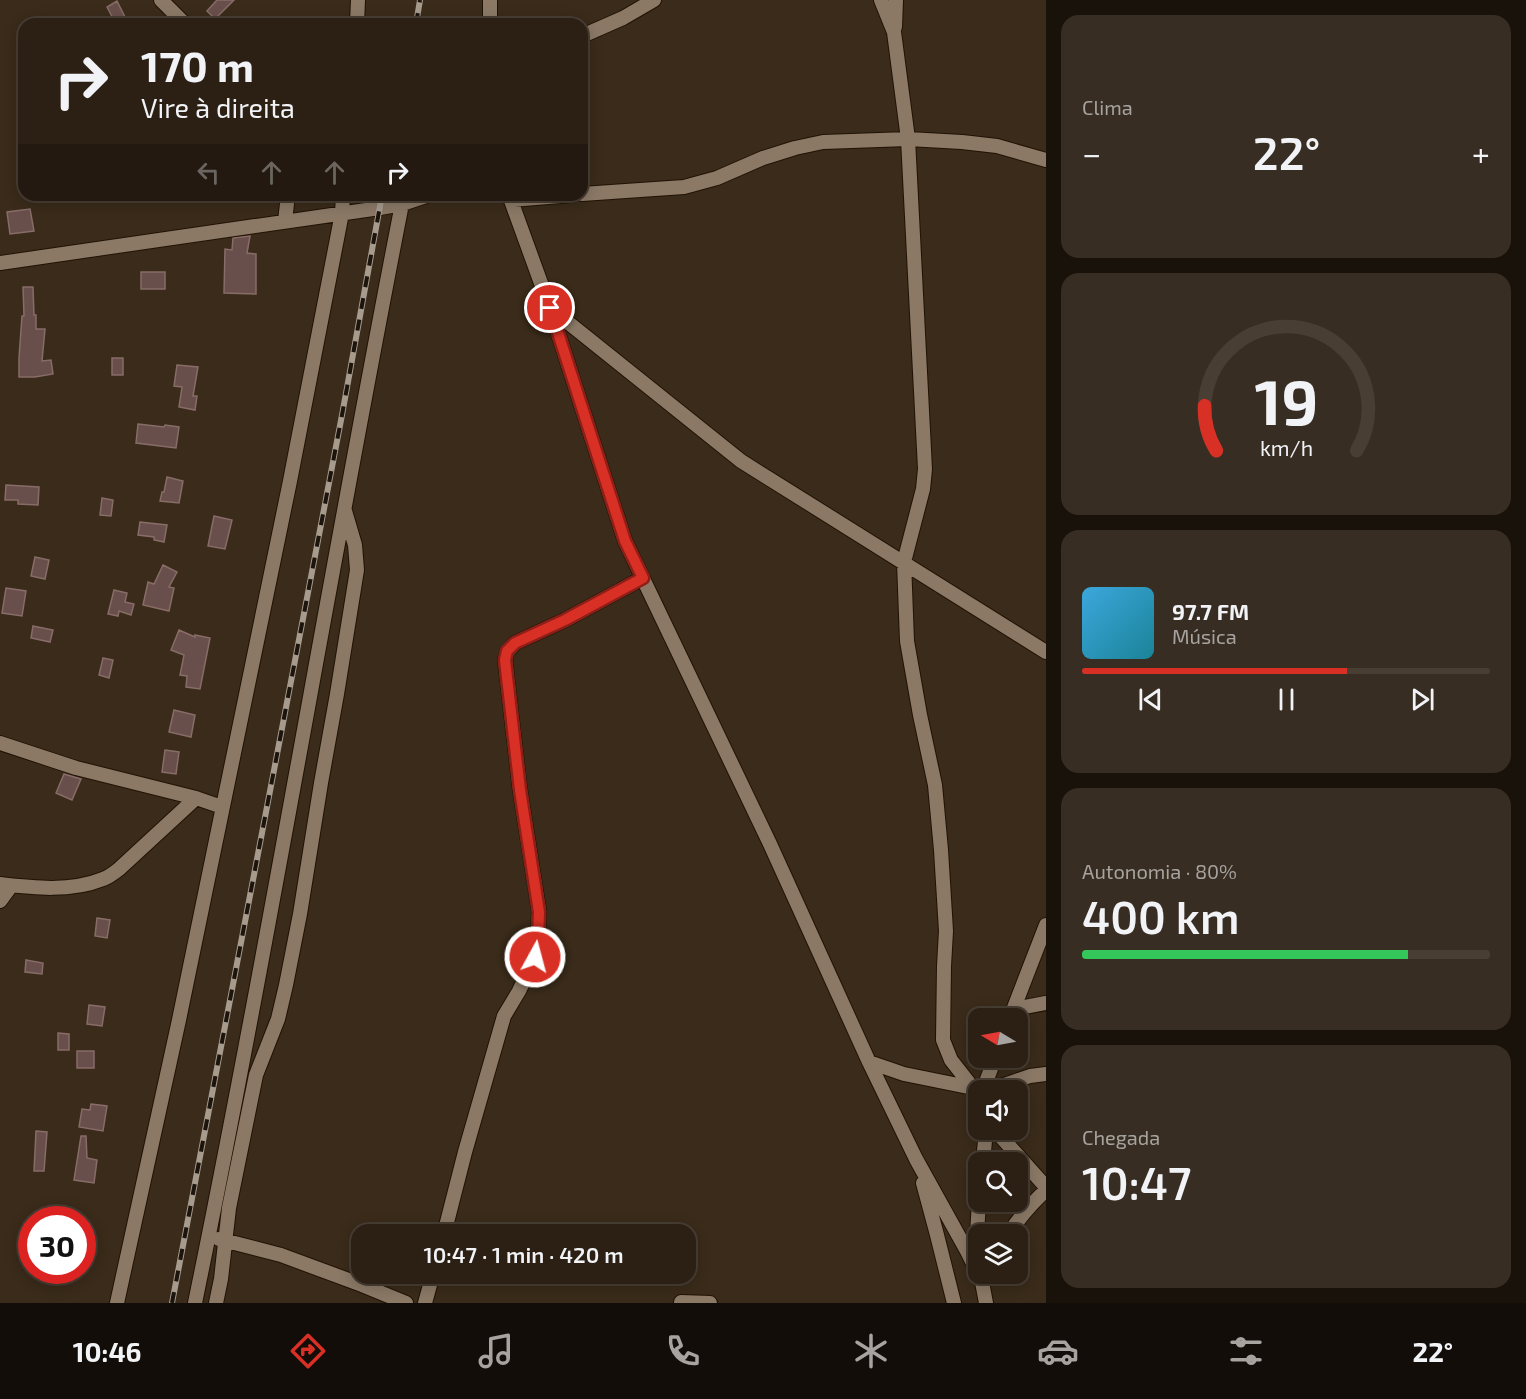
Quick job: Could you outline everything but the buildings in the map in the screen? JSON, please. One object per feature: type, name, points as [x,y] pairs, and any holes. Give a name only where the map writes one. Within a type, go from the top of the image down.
[{"type":"street","points":[[161,0],[179,18]]},
{"type":"street","points":[[357,18],[358,0]]},
{"type":"street","points":[[490,0],[490,18]]},
{"type":"street","points":[[588,33],[623,18],[654,0]]},
{"type":"street","points":[[881,0],[894,32]]},
{"type":"street","points":[[896,0],[894,32],[908,139],[925,469],[923,489],[904,562],[908,641],[934,785],[941,850],[946,931],[944,1040],[951,1060],[973,1080]]},
{"type":"street","points":[[588,194],[684,187],[717,178],[763,158],[823,142],[908,139],[962,142],[998,146],[1046,160]]},
{"type":"street","points":[[285,221],[287,201]]},
{"type":"street","points":[[117,1303],[182,1009],[292,470],[343,201]]},
{"type":"street","points":[[0,263],[411,201]]},
{"type":"street","points":[[511,201],[550,308],[625,541],[770,844],[868,1062],[916,1159],[968,1250]]},
{"type":"street","points":[[195,1303],[240,1072],[362,406],[402,204]]},
{"type":"street","points":[[550,308],[741,461],[1046,652]]},
{"type":"street","points":[[216,1303],[230,1208],[256,1075],[278,1019],[286,985],[338,694],[357,570],[355,545],[344,508]]},
{"type":"street","points":[[447,1224],[504,1017],[535,957],[538,940],[539,912],[513,735],[505,660],[507,651],[515,643],[565,620],[643,578]]},
{"type":"street","points":[[0,743],[76,768],[196,798],[222,807]]},
{"type":"street","points":[[0,901],[6,885],[35,888],[65,887],[106,879],[196,798]]},
{"type":"street","points":[[1014,1008],[1046,924]]},
{"type":"street","points":[[1028,1009],[1046,1003]]},
{"type":"street","points":[[868,1062],[904,1074],[968,1086]]},
{"type":"street","points":[[1016,1080],[1046,1074]]},
{"type":"street","points":[[1004,1140],[1046,1188],[1029,1205],[1016,1224]]},
{"type":"street","points":[[916,1159],[954,1303]]},
{"type":"street","points":[[208,1238],[225,1240],[281,1255],[406,1303]]},
{"type":"street","points":[[425,1303],[430,1284]]},
{"type":"street","points":[[975,1303],[980,1284]]},
{"type":"street","points":[[983,1284],[986,1303]]},
{"type":"street","points":[[681,1302],[710,1303]]},
{"type":"railway","points":[[417,18],[420,0]]},
{"type":"railway","points":[[172,1303],[381,201]]},
{"type":"route","points":[[535,957],[539,912],[513,735],[505,660],[507,651],[515,643],[565,620],[643,578],[625,541],[550,308]]}]
